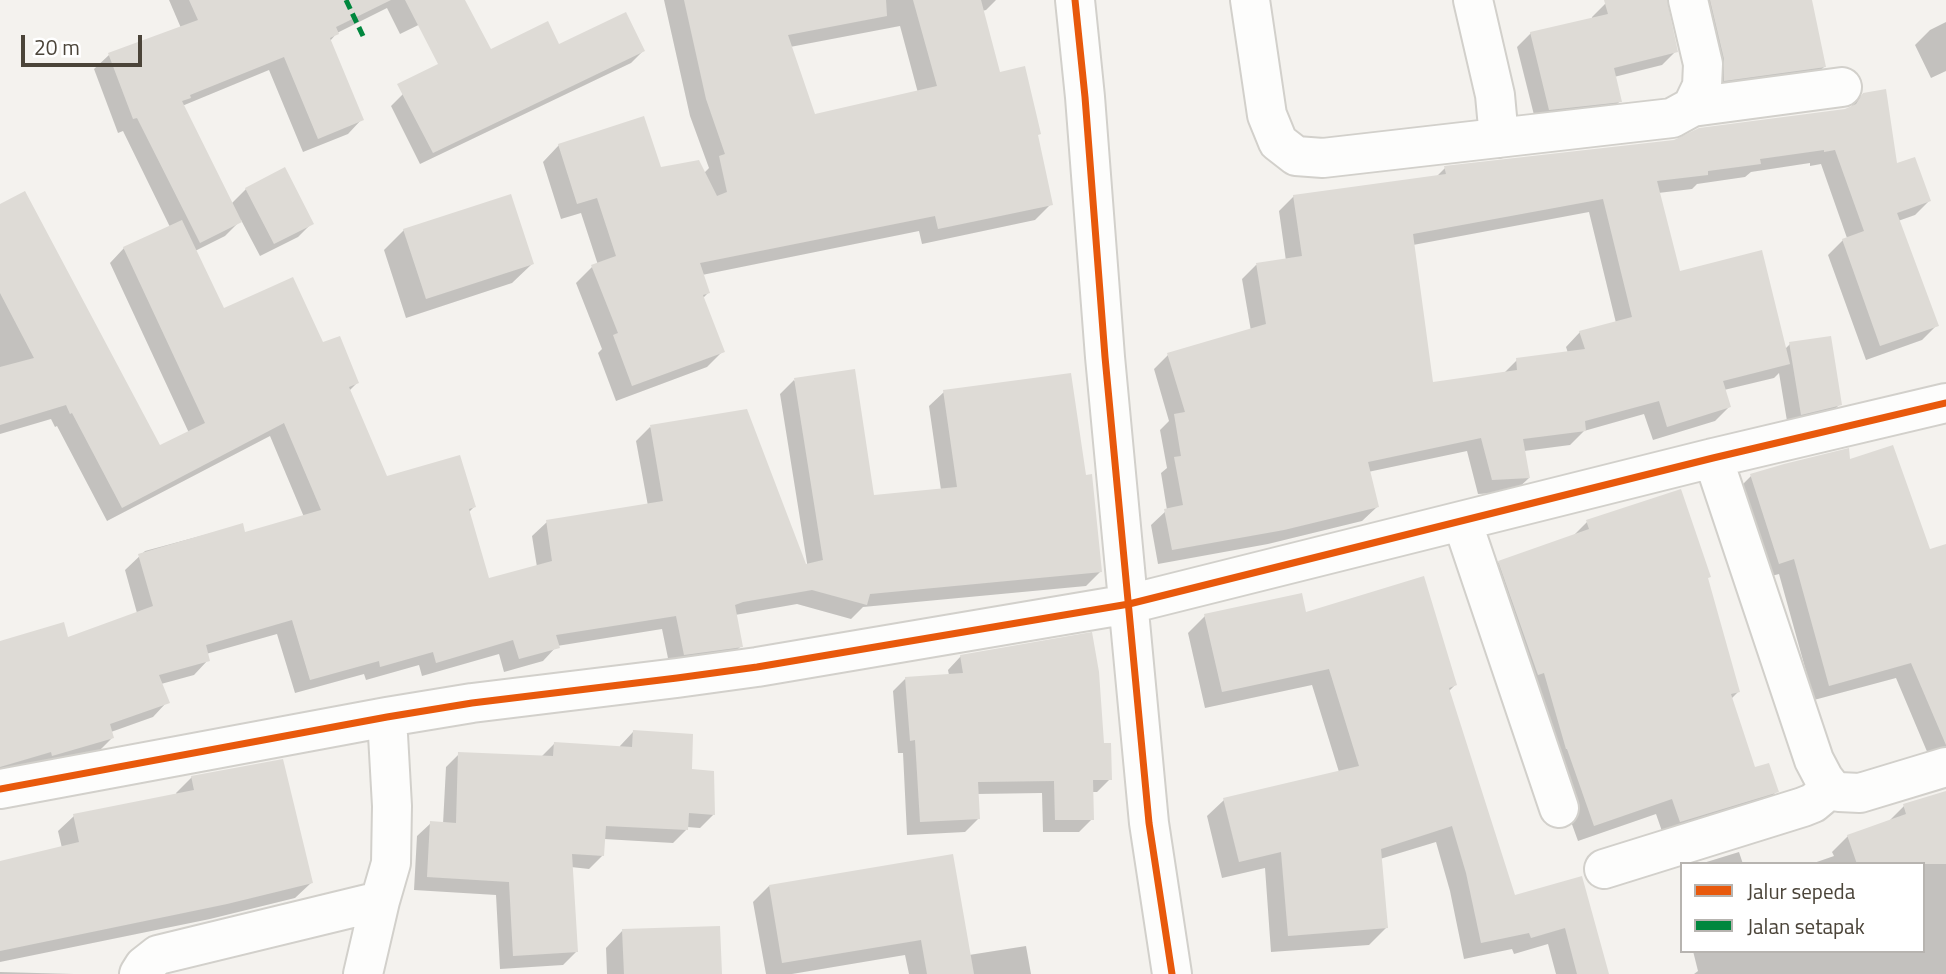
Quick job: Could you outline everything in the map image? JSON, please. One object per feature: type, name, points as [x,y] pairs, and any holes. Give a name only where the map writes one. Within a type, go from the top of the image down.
[{"type":"street","points":[[1075,0],[1086,96],[1105,357],[1149,823],[1172,974]]},
{"type":"street","points":[[1250,0],[1267,115],[1278,142],[1296,156],[1322,158],[1672,118],[1692,107],[1842,87]]},
{"type":"street","points":[[1473,0],[1495,95],[1499,138]]},
{"type":"street","points":[[1688,0],[1703,64],[1702,86],[1692,107]]},
{"type":"street","points":[[0,789],[472,703],[757,667],[1129,604],[1713,458],[1946,403]]},
{"type":"street","points":[[1713,458],[1814,760],[1824,779],[1831,788],[1839,792],[1860,793],[1946,767]]},
{"type":"street","points":[[1462,521],[1559,808]]},
{"type":"street","points":[[374,971],[380,901],[391,863],[392,806],[387,717]]},
{"type":"street","points":[[1604,869],[1803,807],[1813,803],[1831,788]]},
{"type":"street","points":[[139,974],[144,966],[158,955],[380,901]]},
{"type":"building","points":[[189,0],[391,0],[336,27],[339,34],[330,38],[364,120],[318,139],[284,57],[190,95],[191,98],[182,101],[242,222],[200,243],[137,118],[133,119],[108,53],[198,20]]},
{"type":"building","points":[[405,0],[465,0],[491,49],[548,21],[559,44],[626,12],[645,51],[433,153],[397,84],[438,64]]},
{"type":"building","points":[[684,0],[886,0],[887,16],[788,35],[815,114],[937,86],[913,0],[981,0],[1000,72],[1025,66],[1041,134],[1038,135],[1053,205],[938,229],[935,216],[700,263],[710,293],[703,295],[725,352],[632,386],[613,335],[618,333],[591,265],[616,256],[597,198],[577,204],[558,144],[644,116],[661,167],[699,160],[717,196],[727,192],[719,156],[725,154],[706,99]]},
{"type":"building","points":[[1604,0],[1667,0],[1678,52],[1614,68],[1622,102],[1549,110],[1530,32],[1608,14]]},
{"type":"building","points":[[1710,0],[1812,0],[1826,67],[1724,81],[1724,59]]},
{"type":"building","points":[[1886,89],[1897,163],[1915,157],[1931,201],[1897,213],[1939,326],[1880,346],[1842,239],[1864,231],[1835,150],[1760,159],[1761,164],[1708,171],[1708,175],[1657,181],[1680,271],[1762,250],[1790,364],[1723,381],[1731,407],[1667,427],[1659,401],[1585,421],[1586,431],[1523,439],[1530,478],[1492,480],[1481,438],[1368,462],[1379,507],[1284,530],[1172,550],[1164,509],[1183,505],[1174,457],[1181,456],[1174,414],[1185,412],[1167,353],[1266,324],[1256,263],[1302,256],[1293,195],[1446,174],[1444,166],[1674,140],[1699,128],[1845,109],[1856,104],[1863,93]],"holes":[[[1603,199],[1632,317],[1579,331],[1585,349],[1516,358],[1517,370],[1433,382],[1413,234]]]},
{"type":"building","points":[[285,167],[314,224],[274,244],[245,188]]},
{"type":"building","points":[[25,191],[160,445],[205,423],[123,247],[182,220],[224,308],[293,277],[323,342],[340,336],[359,383],[349,387],[387,476],[460,455],[476,507],[469,509],[489,578],[552,561],[546,520],[663,501],[650,425],[747,409],[806,564],[823,560],[794,378],[855,369],[874,495],[957,487],[943,390],[1071,373],[1086,475],[1092,474],[1102,572],[870,594],[867,605],[812,590],[743,602],[735,605],[743,647],[684,655],[676,616],[556,635],[560,648],[519,659],[513,640],[436,663],[433,652],[380,667],[379,661],[310,680],[292,620],[206,645],[210,661],[159,675],[170,703],[110,724],[114,738],[52,756],[51,752],[0,767],[0,641],[64,622],[68,637],[153,606],[138,554],[243,523],[245,532],[321,510],[284,423],[122,508],[66,405],[0,425],[0,367],[34,358],[0,293],[0,204]]},
{"type":"building","points":[[511,194],[534,264],[426,299],[403,229]]},
{"type":"building","points":[[1831,336],[1842,405],[1801,415],[1789,342]]},
{"type":"building","points":[[1893,445],[1930,549],[1946,544],[1946,745],[1911,663],[1829,686],[1794,559],[1779,564],[1750,474],[1849,448],[1850,459]]},
{"type":"building","points":[[1681,489],[1711,577],[1708,578],[1740,692],[1731,694],[1755,767],[1769,763],[1779,792],[1680,822],[1672,799],[1594,826],[1566,749],[1544,673],[1538,675],[1498,561],[1589,529],[1586,520]]},
{"type":"building","points":[[1424,576],[1457,685],[1449,688],[1515,895],[1582,876],[1609,974],[1577,974],[1565,928],[1531,938],[1529,933],[1481,943],[1466,873],[1452,826],[1381,849],[1388,928],[1288,936],[1281,852],[1239,862],[1223,798],[1359,766],[1329,669],[1222,692],[1204,614],[1302,593],[1306,612]]},
{"type":"building","points":[[1092,632],[1099,672],[1104,743],[1111,743],[1112,780],[1093,780],[1094,820],[1055,820],[1054,781],[978,782],[980,819],[920,822],[915,740],[910,741],[905,677],[963,673],[960,655]]},
{"type":"building","points":[[633,730],[693,734],[692,769],[714,771],[715,815],[689,813],[688,830],[606,826],[604,856],[572,854],[578,952],[513,956],[509,882],[427,877],[430,821],[456,823],[458,752],[553,756],[554,742],[632,747]]},
{"type":"building","points":[[283,759],[313,883],[227,904],[0,951],[0,861],[79,842],[73,814],[194,790],[191,776]]},
{"type":"building","points":[[1946,791],[1946,864],[1856,862],[1847,835],[1906,814],[1903,804]]},
{"type":"building","points":[[953,854],[974,974],[927,974],[921,940],[782,963],[769,885]]},
{"type":"building","points":[[720,926],[722,974],[624,974],[622,929]]},
{"type":"marked path","points":[[346,0],[363,36]]},
{"type":"cycle path","points":[[1075,0],[1149,823],[1172,974]]},
{"type":"cycle path","points":[[0,789],[472,703],[757,667],[1129,604],[1713,458],[1946,403]]}]
